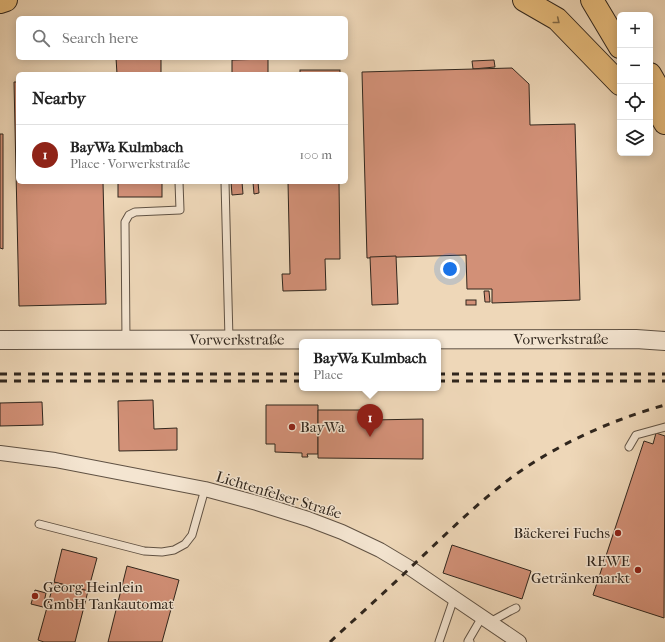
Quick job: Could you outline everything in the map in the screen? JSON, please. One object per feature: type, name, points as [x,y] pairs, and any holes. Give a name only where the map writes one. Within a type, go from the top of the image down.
[{"type":"highway","points":[[0,2],[6,0]]},
{"type":"highway","points":[[524,0],[557,19],[617,81]]},
{"type":"highway","points":[[592,0],[617,42]]},
{"type":"highway","points":[[606,0],[617,18]]},
{"type":"highway","points":[[653,79],[665,100]]},
{"type":"highway","points":[[653,103],[665,123]]},
{"type":"highway","points":[[653,117],[665,130]]},
{"type":"street","name":"Vorwerkstraße","points":[[441,339],[636,339],[665,341]]},
{"type":"street","name":"Vorwerkstraße","points":[[0,340],[299,340]]},
{"type":"street","name":"Lichtenfelser Straße","points":[[0,453],[55,460],[205,489],[308,519],[342,532],[380,550],[410,568],[519,642]]},
{"type":"lane","points":[[126,340],[124,222],[129,215],[135,212],[180,210],[179,184]]},
{"type":"lane","points":[[225,184],[229,340]]},
{"type":"lane","points":[[629,447],[636,435],[665,427]]},
{"type":"lane","points":[[39,524],[144,551],[162,552],[174,550],[185,544],[192,536],[205,489]]},
{"type":"lane","points":[[439,642],[454,598]]},
{"type":"lane","points":[[470,642],[468,641],[486,620],[516,608]]},
{"type":"building","points":[[116,60],[161,60],[161,72],[117,72]]},
{"type":"building","points":[[232,60],[268,60],[268,72],[232,72]]},
{"type":"building","points":[[494,60],[495,67],[473,69],[472,61]]},
{"type":"building","points":[[512,68],[529,84],[530,125],[575,124],[580,300],[492,303],[492,289],[467,289],[466,255],[367,258],[362,72]]},
{"type":"building","points":[[300,70],[340,70],[340,72],[300,72]]},
{"type":"building","points":[[14,82],[16,82],[16,172]]},
{"type":"building","points":[[0,134],[3,134],[3,249],[0,248]]},
{"type":"building","points":[[16,184],[103,184],[106,304],[19,306]]},
{"type":"building","points":[[118,184],[162,184],[162,197],[118,197]]},
{"type":"building","points":[[231,184],[242,184],[243,194],[232,195]]},
{"type":"building","points":[[253,184],[258,184],[259,193],[254,194]]},
{"type":"building","points":[[288,184],[339,184],[340,259],[325,259],[326,290],[283,291],[282,274],[290,274]]},
{"type":"building","points":[[396,256],[398,304],[372,305],[370,257]]},
{"type":"building","points":[[484,291],[489,291],[490,302],[485,302]]},
{"type":"building","points":[[466,300],[476,300],[476,305],[466,305]]},
{"type":"building","points":[[153,400],[154,429],[177,428],[177,450],[119,451],[118,401]]},
{"type":"building","points":[[42,402],[43,425],[0,426],[0,403]]},
{"type":"building","name":"BayWa","points":[[266,405],[318,405],[318,454],[307,454],[308,457],[302,457],[302,453],[275,452],[275,444],[266,444]]},
{"type":"building","points":[[318,410],[368,410],[368,412],[372,412],[372,420],[423,419],[423,459],[318,458]]},
{"type":"building","points":[[656,433],[665,436],[664,618],[593,595],[644,441],[653,444]]},
{"type":"building","points":[[452,545],[531,571],[522,599],[443,573]]},
{"type":"building","points":[[62,549],[97,558],[88,591],[54,582]]},
{"type":"building","points":[[127,566],[179,580],[162,642],[108,642]]},
{"type":"building","points":[[54,582],[88,591],[75,642],[44,642],[38,640]]},
{"type":"building","points":[[35,590],[46,593],[43,607],[31,604]]},
{"type":"railway","points":[[0,374],[299,374]]},
{"type":"railway","points":[[441,374],[665,374]]},
{"type":"railway","points":[[0,381],[299,381]]},
{"type":"railway","points":[[441,381],[665,381]]},
{"type":"railway","points":[[330,642],[460,521],[512,477],[548,454],[586,434],[625,418],[665,405]]},
{"type":"place","name":"BayWa","points":[[292,427]]},
{"type":"place","name":"BayWa Kulmbach","points":[[370,437]]},
{"type":"place","name":"Bäckerei Fuchs","points":[[618,533]]},
{"type":"place","name":"REWE Getränkemarkt","points":[[638,570]]},
{"type":"place","name":"Georg Heinlein GmbH Tankautomat","points":[[35,596]]}]
